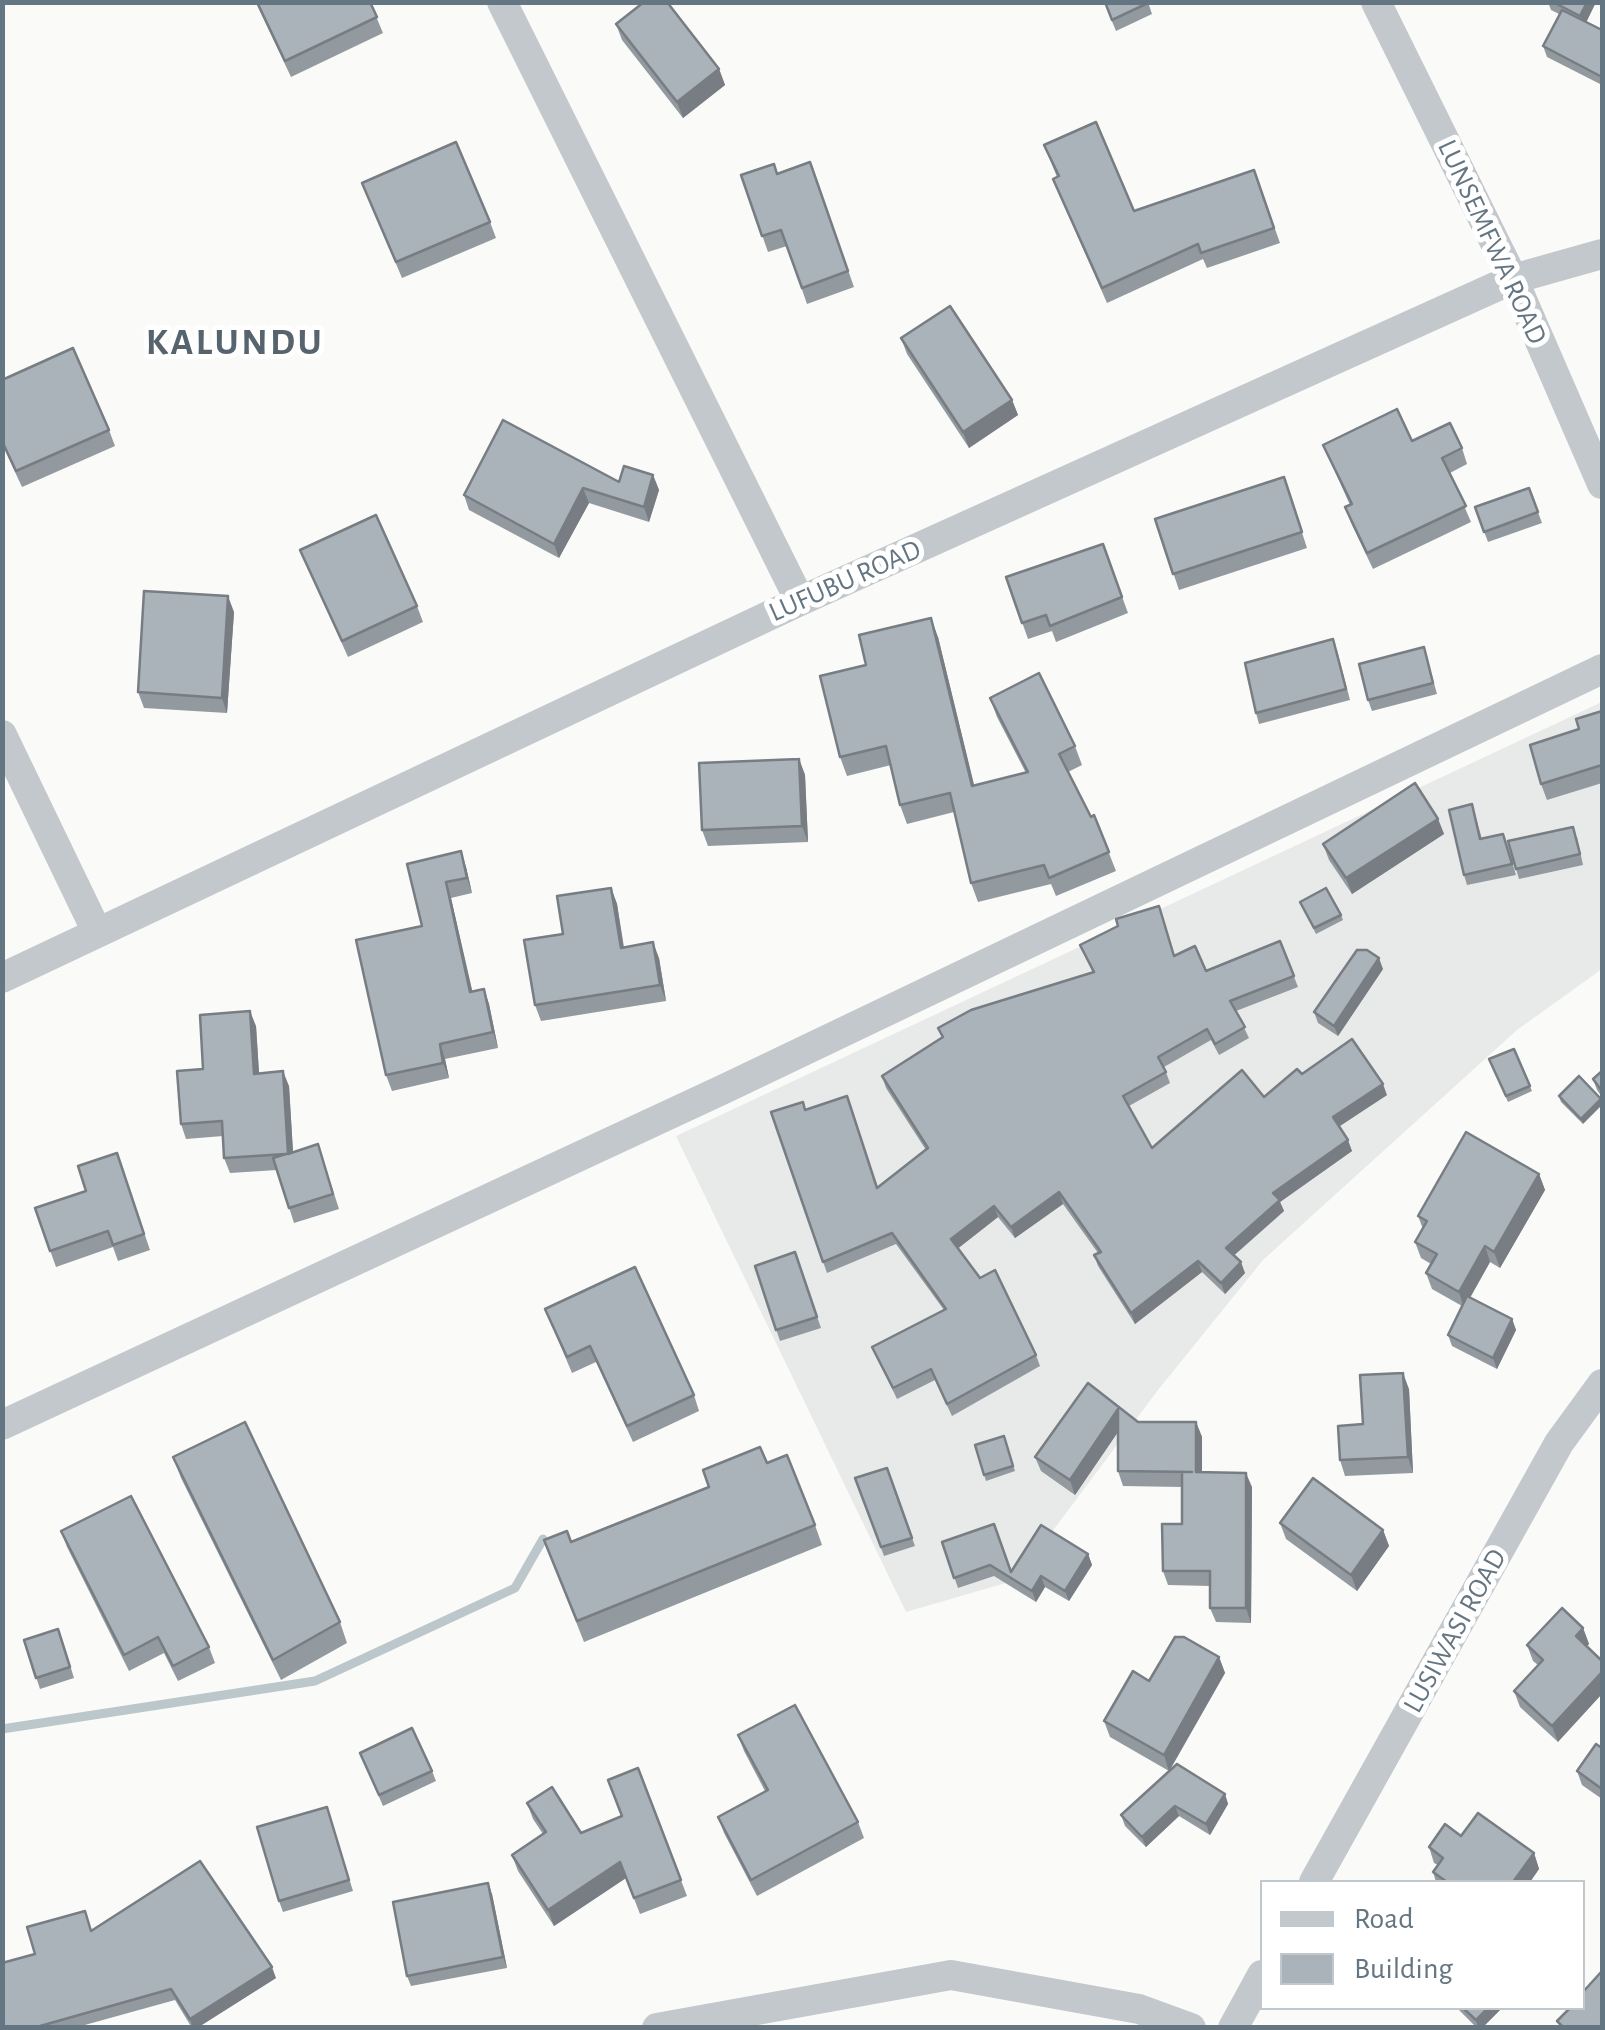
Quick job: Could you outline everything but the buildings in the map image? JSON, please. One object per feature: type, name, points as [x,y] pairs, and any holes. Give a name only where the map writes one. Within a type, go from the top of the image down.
[{"type":"street","points":[[502,2],[800,602]]},
{"type":"street","name":"LUNSEMFWA ROAD","points":[[1376,2],[1513,279],[1602,484]]},
{"type":"street","name":"LUFUBU ROAD","points":[[2,978],[800,602],[1513,279],[1602,254]]},
{"type":"street","points":[[2,1425],[742,1080],[1602,669]]},
{"type":"street","points":[[2,735],[97,932]]},
{"type":"street","name":"LUSIWASI ROAD","points":[[1315,1880],[1559,1443],[1602,1384]]},
{"type":"street","points":[[657,2028],[951,1975],[1139,2009],[1191,2028]]},
{"type":"street","points":[[1233,2028],[1260,1979]]},
{"type":"shaded area","points":[[1602,702],[1602,969],[1517,1030],[1263,1260],[1158,1390],[1016,1580],[906,1612],[676,1136]]},
{"type":"waterway","points":[[2,1729],[315,1681],[515,1588],[543,1539]]},
{"type":"district","name":"KALUNDU","points":[[235,343]]}]
